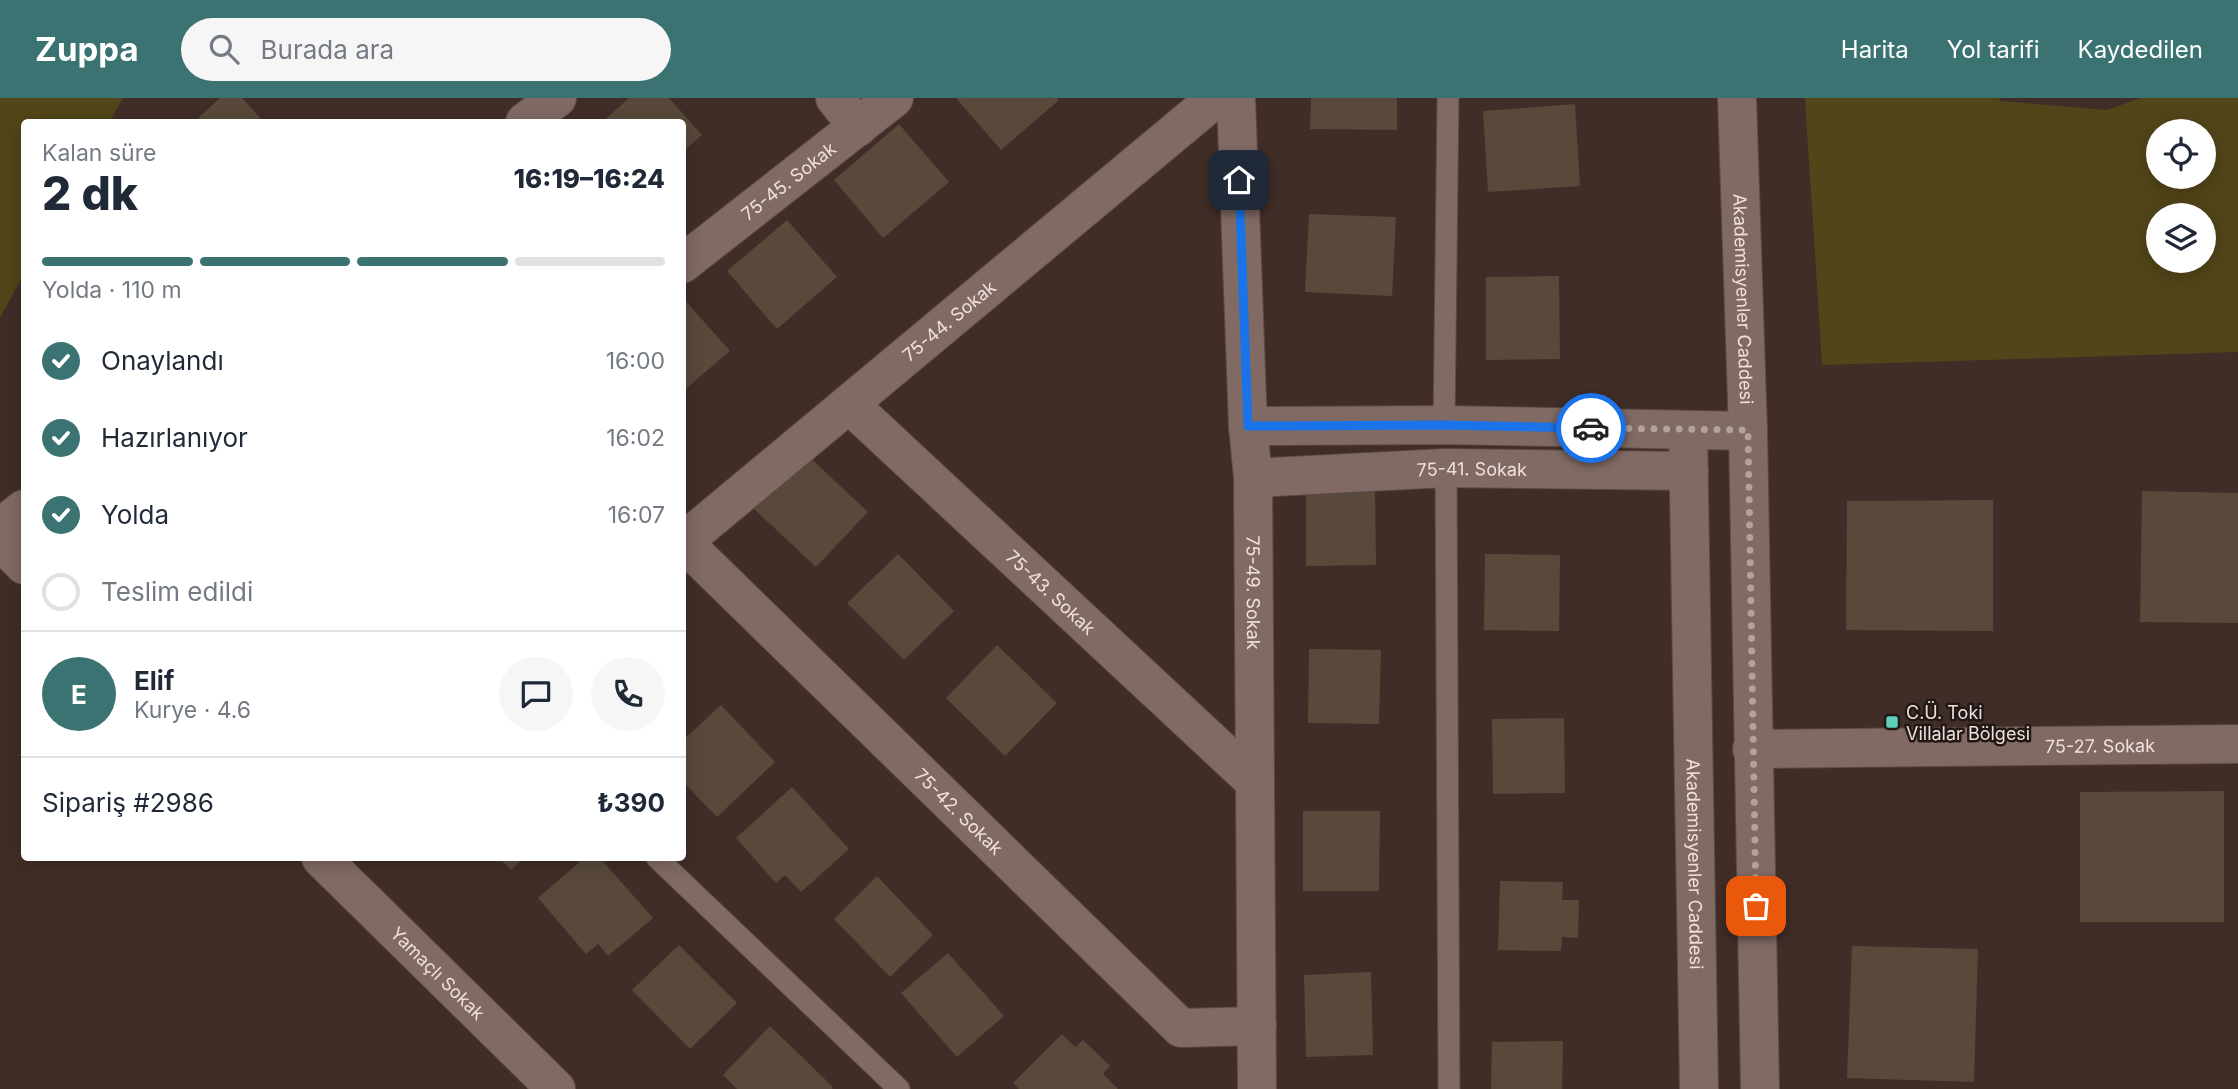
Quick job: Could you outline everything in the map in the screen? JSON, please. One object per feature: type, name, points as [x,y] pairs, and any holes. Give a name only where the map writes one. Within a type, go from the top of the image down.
[{"type":"street","points":[[529,119],[557,98]]},
{"type":"street","name":"75-45. Sokak","points":[[686,260],[847,113],[894,98]]},
{"type":"street","name":"75-44. Sokak","points":[[686,539],[1216,98]]},
{"type":"street","name":"75-49. Sokak","points":[[1236,98],[1248,426],[1253,478],[1257,1089]]},
{"type":"street","name":"Akademisyenler Caddesi","points":[[1737,98],[1748,430],[1760,1089]]},
{"type":"street","name":"75-43. Sokak","points":[[849,404],[1255,782]]},
{"type":"street","points":[[1248,426],[1444,425],[1748,430]]},
{"type":"street","name":"Akademisyenler Caddesi","points":[[1688,430],[1699,1089]]},
{"type":"street","name":"75-41. Sokak","points":[[1253,478],[1446,468],[1689,471]]},
{"type":"street","points":[[0,528],[21,511]]},
{"type":"street","points":[[0,540],[21,562]]},
{"type":"street","name":"75-42. Sokak","points":[[686,544],[1181,1028],[1256,1026]]},
{"type":"street","name":"75-27. Sokak","points":[[1752,749],[2238,744]]},
{"type":"street","name":"Yamaçlı Sokak","points":[[324,861],[555,1089]]},
{"type":"lane","points":[[1444,425],[1448,98]]},
{"type":"lane","points":[[1446,468],[1449,1089]]},
{"type":"lane","points":[[660,861],[899,1089]]},
{"type":"shaded area","points":[[0,98],[123,98],[111,119],[21,119],[21,280],[0,318]]},
{"type":"shaded area","points":[[1805,98],[1999,98],[2000,101],[2107,110],[2140,98],[2238,98],[2238,352],[1822,365]]},
{"type":"building","points":[[220,98],[242,98],[261,119],[197,119]]},
{"type":"building","points":[[629,98],[669,98],[702,135],[686,149],[686,119],[605,119]]},
{"type":"building","points":[[956,98],[1056,98],[1059,100],[1001,150]]},
{"type":"building","points":[[1311,98],[1397,98],[1397,130],[1310,129]]},
{"type":"building","points":[[1575,104],[1580,186],[1488,192],[1483,111]]},
{"type":"building","points":[[899,124],[949,182],[883,238],[834,180]]},
{"type":"building","points":[[1309,214],[1396,217],[1392,296],[1305,292]]},
{"type":"building","points":[[787,220],[837,277],[777,329],[727,271]]},
{"type":"building","points":[[1559,276],[1560,359],[1486,360],[1486,277]]},
{"type":"building","points":[[686,302],[730,351],[686,389]]},
{"type":"building","points":[[804,452],[868,512],[816,567],[752,507]]},
{"type":"building","points":[[1306,490],[1375,490],[1376,565],[1306,566]]},
{"type":"building","points":[[2142,491],[2238,493],[2238,623],[2140,622]]},
{"type":"building","points":[[1993,500],[1993,631],[1846,630],[1847,501]]},
{"type":"building","points":[[898,554],[954,611],[904,660],[847,603]]},
{"type":"building","points":[[1485,554],[1560,555],[1559,631],[1484,630]]},
{"type":"building","points":[[997,645],[1057,703],[1005,756],[946,698]]},
{"type":"building","points":[[1309,649],[1381,650],[1379,724],[1308,723]]},
{"type":"building","points":[[721,705],[775,762],[717,817],[686,785],[686,737]]},
{"type":"building","points":[[1564,718],[1565,793],[1493,794],[1492,719]]},
{"type":"building","points":[[792,787],[849,849],[801,892],[785,875],[776,883],[736,838]]},
{"type":"building","points":[[2224,791],[2224,922],[2080,922],[2080,792]]},
{"type":"building","points":[[1303,811],[1380,811],[1379,891],[1303,891]]},
{"type":"building","points":[[502,861],[520,861],[511,870]]},
{"type":"building","points":[[581,861],[603,861],[653,918],[608,956],[598,944],[586,954],[538,898]]},
{"type":"building","points":[[877,876],[933,935],[890,977],[834,919]]},
{"type":"building","points":[[1500,881],[1563,882],[1562,900],[1579,900],[1578,938],[1562,937],[1561,951],[1498,950]]},
{"type":"building","points":[[679,945],[737,1003],[690,1049],[632,990]]},
{"type":"building","points":[[1852,946],[1978,949],[1974,1082],[1847,1078]]},
{"type":"building","points":[[948,953],[1004,1016],[957,1057],[901,993]]},
{"type":"building","points":[[1371,972],[1373,1055],[1306,1057],[1304,975]]},
{"type":"building","points":[[770,1026],[833,1087],[832,1089],[737,1089],[723,1075]]},
{"type":"building","points":[[1062,1034],[1075,1047],[1083,1040],[1110,1066],[1103,1074],[1118,1089],[1019,1089],[1013,1083]]},
{"type":"building","points":[[1563,1041],[1562,1089],[1491,1089],[1492,1042]]},
{"type":"way so far","points":[[1591,428],[1748,430],[1756,906]]},
{"type":"place","name":"C.Ü. Toki Villalar Bölgesi","points":[[1892,722]]},
{"type":"route","points":[[1239,180],[1248,426],[1444,425],[1591,428]]}]
